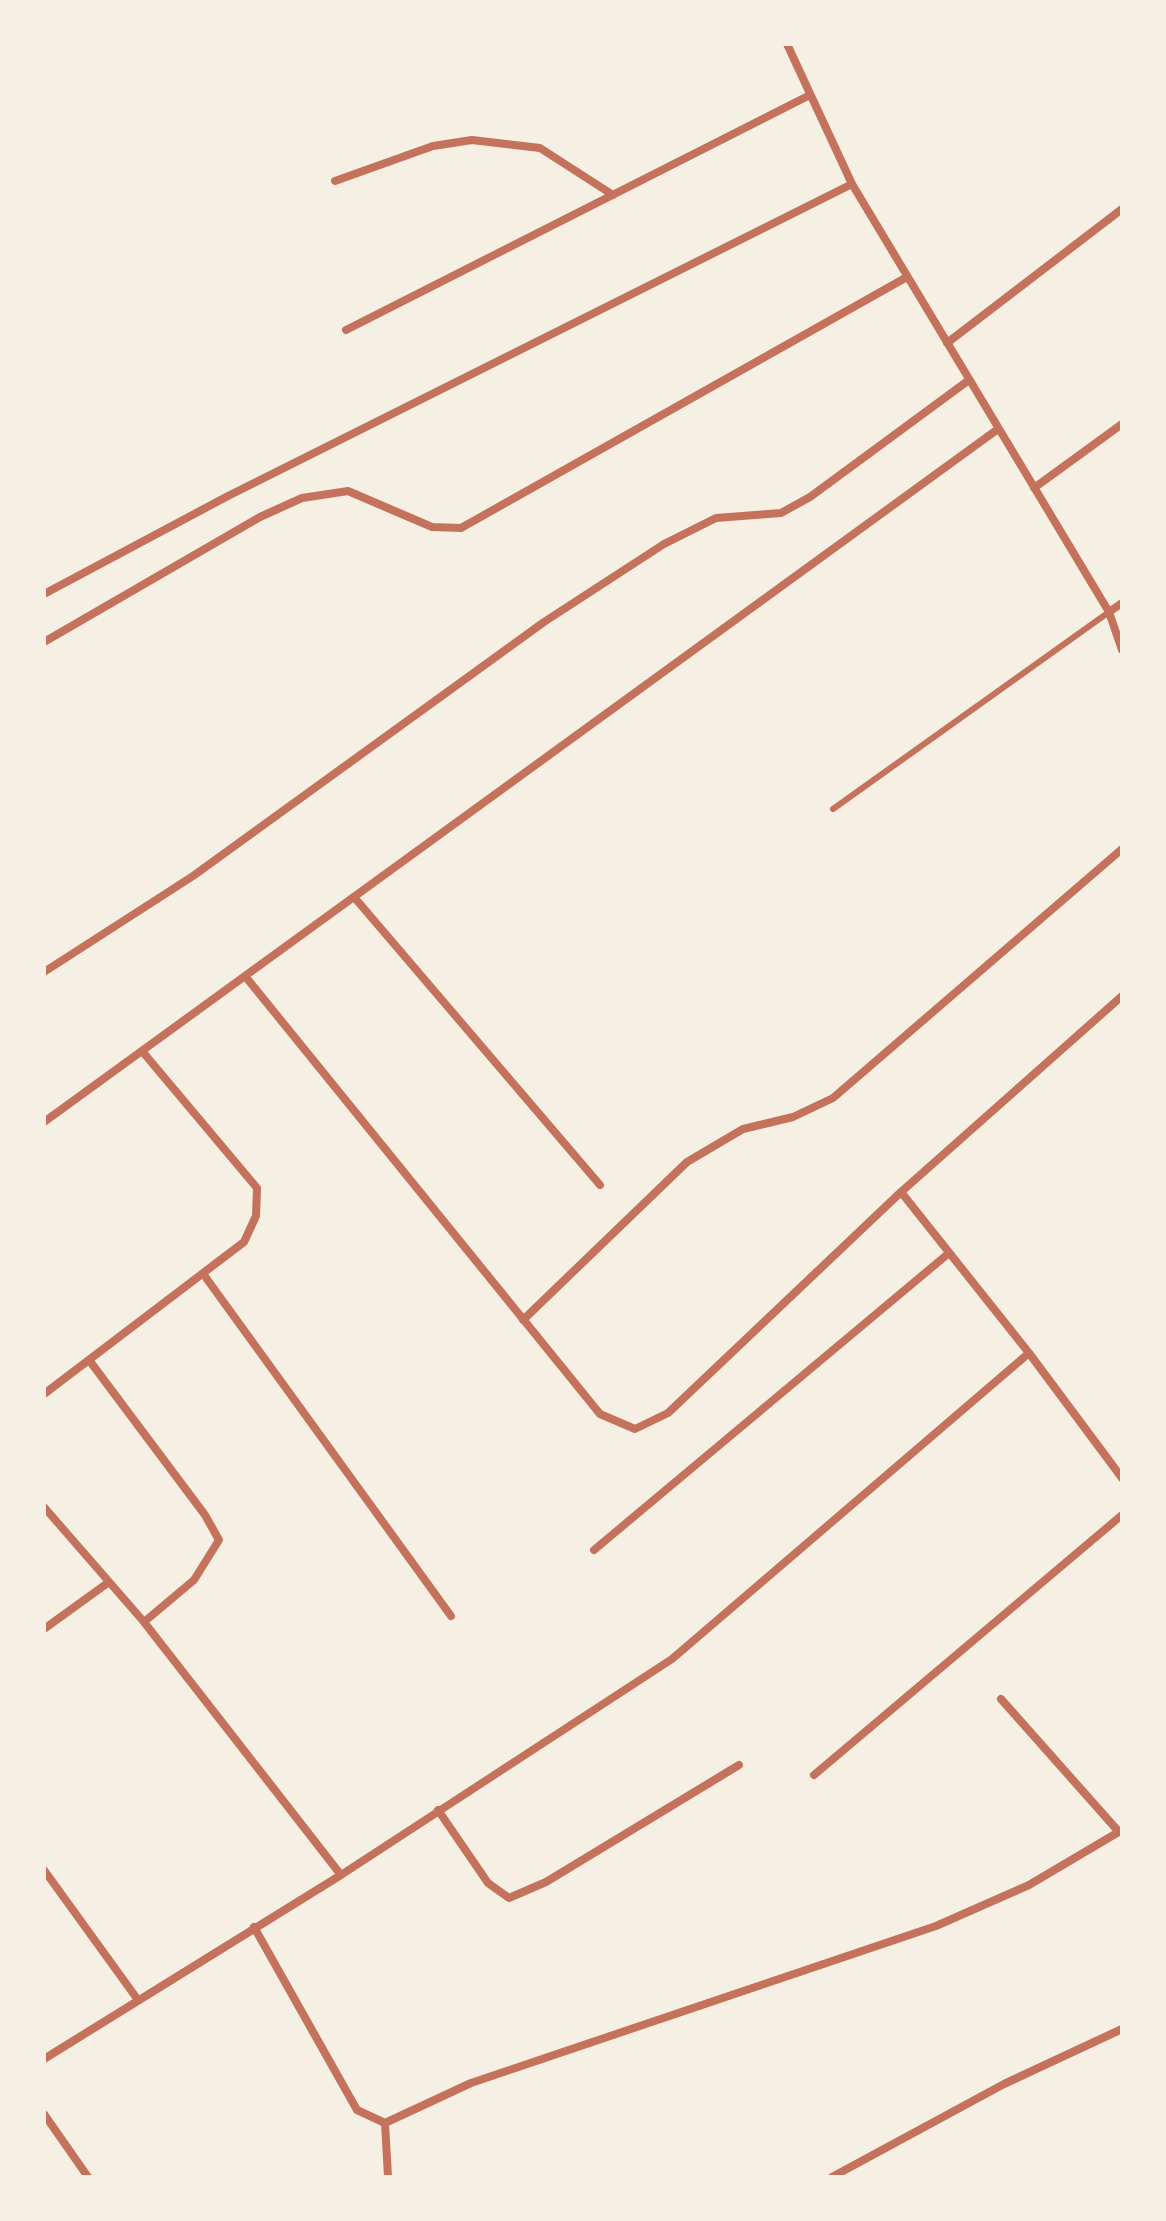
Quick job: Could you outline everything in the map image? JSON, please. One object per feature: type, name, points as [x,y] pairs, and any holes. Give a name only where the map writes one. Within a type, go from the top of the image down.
[{"type":"street","points":[[787,44],[852,184],[1109,612],[1122,650]]},
{"type":"street","points":[[346,330],[810,95]]},
{"type":"street","points":[[335,181],[433,146],[472,140],[540,148],[613,195]]},
{"type":"street","points":[[44,594],[228,496],[852,184]]},
{"type":"street","points":[[947,343],[1122,209]]},
{"type":"street","points":[[44,642],[260,517],[302,498],[348,491],[432,527],[461,528],[907,277]]},
{"type":"street","points":[[44,972],[193,876],[544,622],[664,544],[716,518],[781,513],[810,497],[969,380]]},
{"type":"street","points":[[1034,488],[1122,424]]},
{"type":"street","points":[[44,1122],[998,429]]},
{"type":"street","points":[[1109,612],[1122,603]]},
{"type":"street","points":[[523,1320],[687,1162],[743,1129],[793,1117],[833,1098],[1122,849]]},
{"type":"street","points":[[354,897],[600,1185]]},
{"type":"street","points":[[245,976],[600,1414],[635,1429],[668,1413],[901,1192],[1122,996]]},
{"type":"street","points":[[44,1394],[244,1242],[256,1216],[257,1188],[142,1051]]},
{"type":"street","points":[[901,1192],[1029,1353],[1122,1478]]},
{"type":"street","points":[[594,1550],[949,1253]]},
{"type":"street","points":[[204,1275],[451,1616]]},
{"type":"street","points":[[44,2059],[341,1875],[672,1659],[1029,1353]]},
{"type":"street","points":[[89,1360],[205,1515],[219,1540],[194,1580],[144,1622]]},
{"type":"street","points":[[44,1507],[144,1622],[341,1875]]},
{"type":"street","points":[[814,1775],[1122,1515]]},
{"type":"street","points":[[44,1629],[109,1582]]},
{"type":"street","points":[[254,1927],[357,2110],[385,2123],[471,2083],[936,1926],[1029,1885],[1120,1831],[1001,1699]]},
{"type":"street","points":[[438,1810],[488,1883],[509,1898],[546,1882],[739,1765]]},
{"type":"street","points":[[44,1870],[138,2000]]},
{"type":"street","points":[[832,2177],[1004,2084],[1122,2029]]},
{"type":"street","points":[[44,2114],[88,2177]]},
{"type":"street","points":[[385,2123],[388,2177]]},
{"type":"lane","points":[[833,809],[1109,612]]}]
